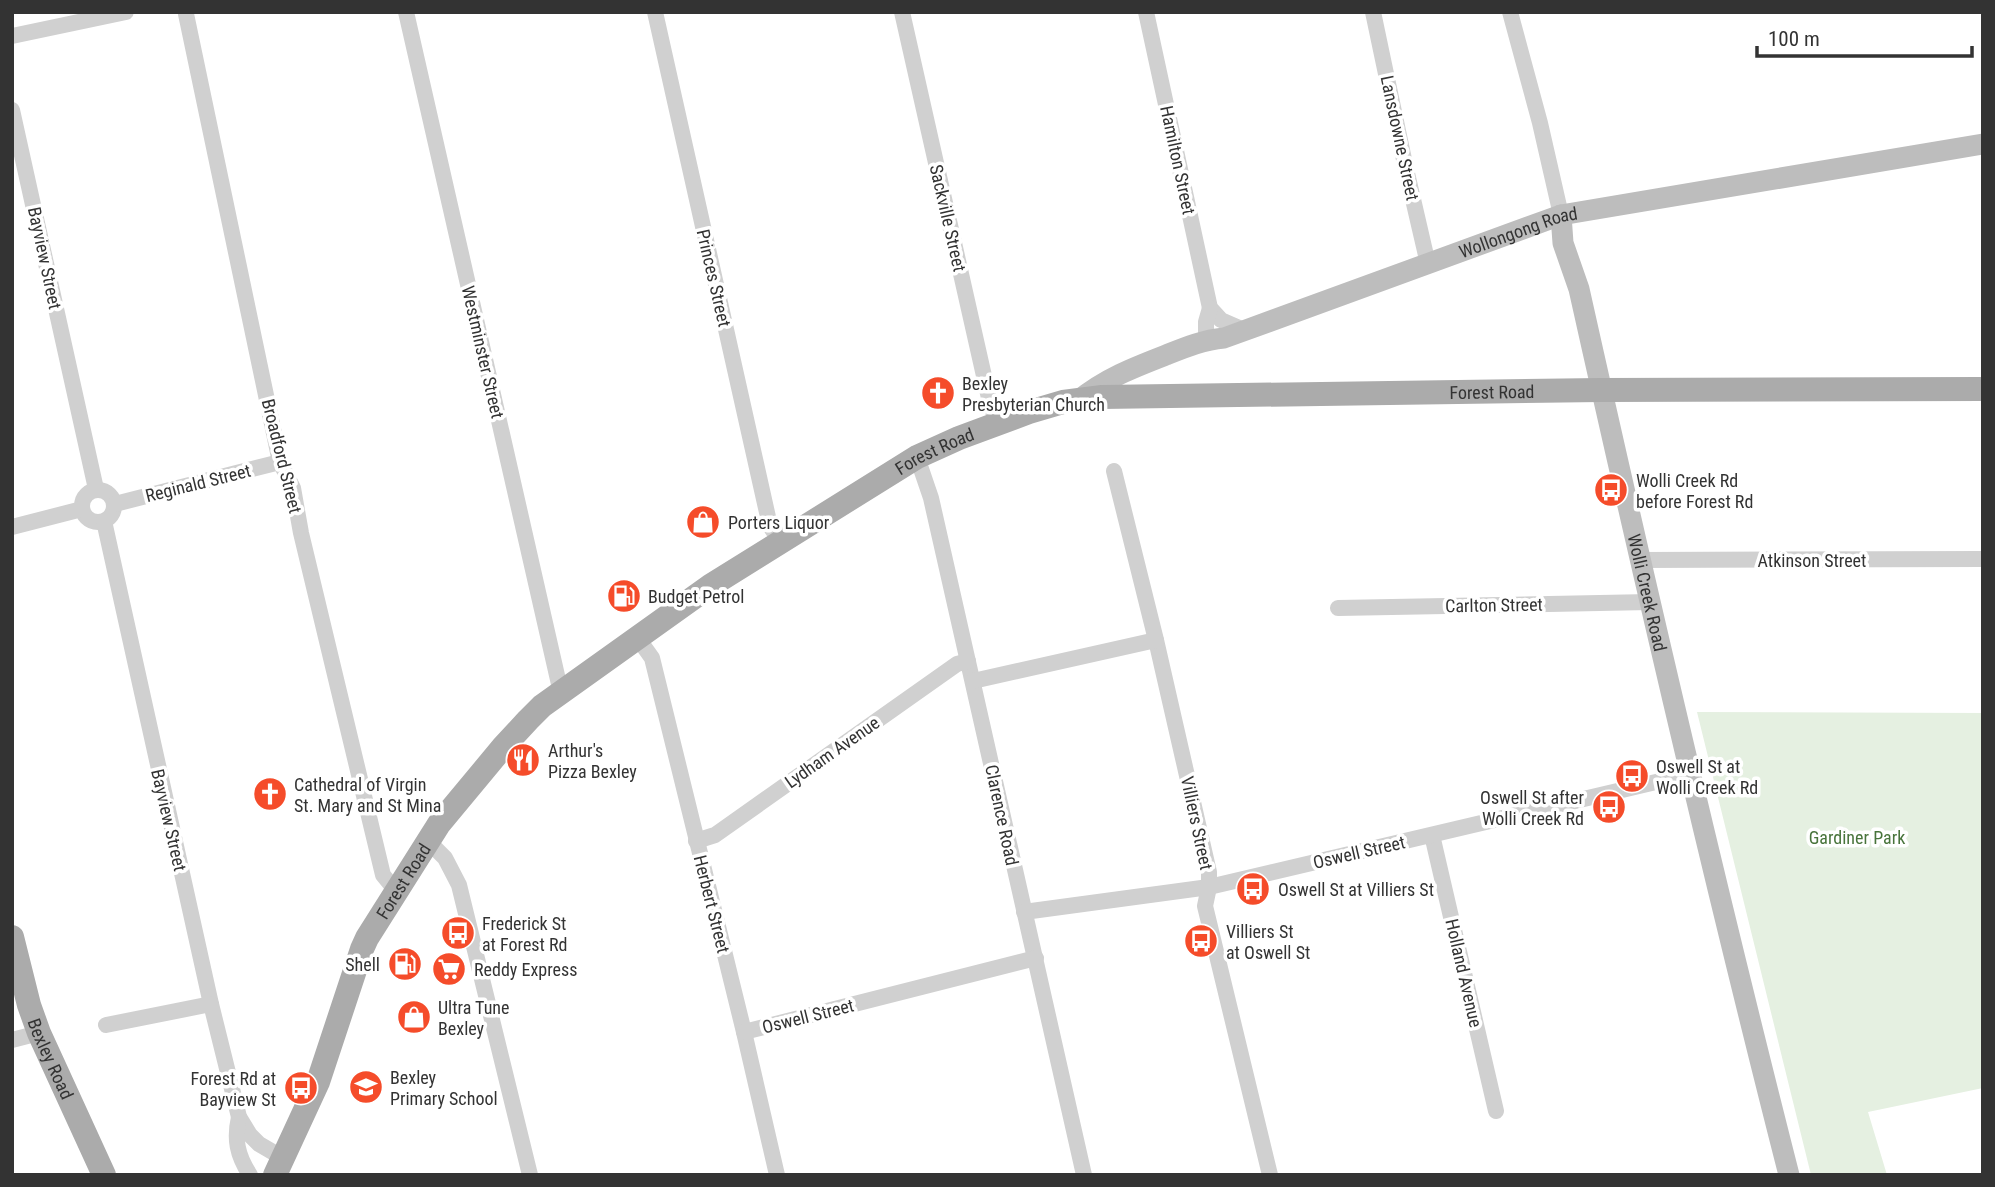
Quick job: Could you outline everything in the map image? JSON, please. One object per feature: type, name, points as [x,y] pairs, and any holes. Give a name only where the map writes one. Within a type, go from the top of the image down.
[{"type":"main road","name":"Forest Road","points":[[279,1166],[318,1082],[362,949],[449,811],[518,730],[542,706],[710,586],[917,457],[1049,405],[1138,395],[1983,389]]},
{"type":"main road","name":"Bexley Road","points":[[12,937],[39,1033],[104,1175]]},
{"type":"street","points":[[12,36],[125,12]]},
{"type":"street","name":"Westminster Street","points":[[406,12],[561,693]]},
{"type":"street","name":"Princes Street","points":[[655,12],[770,526],[780,541]]},
{"type":"street","name":"Sackville Street","points":[[902,12],[991,405],[998,423]]},
{"type":"street","name":"Hamilton Street","points":[[1146,12],[1210,307],[1206,322],[1206,340]]},
{"type":"street","name":"Lansdowne Street","points":[[1373,12],[1428,264]]},
{"type":"street","name":"Wolli Creek Road","points":[[1510,12],[1540,124],[1561,215],[1563,243],[1578,289],[1690,774],[1789,1175]]},
{"type":"street","name":"Broadford Street","points":[[183,13],[281,462],[293,488],[301,533],[383,875],[397,891]]},
{"type":"street","name":"Bayview Street","points":[[12,110],[96,489]]},
{"type":"street","name":"Wollongong Road","points":[[1079,400],[1122,372],[1206,340],[1224,338],[1561,215],[1983,144]]},
{"type":"street","points":[[1210,307],[1221,320],[1244,330]]},
{"type":"street","name":"Clarence Road","points":[[917,457],[931,498],[1084,1175]]},
{"type":"street","name":"Reginald Street","points":[[115,504],[281,462]]},
{"type":"street","name":"Villiers Street","points":[[1114,471],[1209,873],[1205,906],[1270,1175]]},
{"type":"street","points":[[96,489],[108,492],[115,504],[111,517],[104,521],[92,521],[82,509],[85,495],[96,489]]},
{"type":"street","points":[[12,527],[82,509]]},
{"type":"street","name":"Bayview Street","points":[[104,521],[211,1004],[239,1117],[250,1135],[279,1166]]},
{"type":"street","name":"Atkinson Street","points":[[1641,560],[1983,559]]},
{"type":"street","name":"Carlton Street","points":[[1338,608],[1650,602]]},
{"type":"street","name":"Herbert Street","points":[[637,637],[652,658],[777,1175]]},
{"type":"street","points":[[973,681],[1156,640]]},
{"type":"street","name":"Lydham Avenue","points":[[696,841],[715,835],[957,664],[968,661]]},
{"type":"street","name":"Oswell Street","points":[[1024,912],[1209,887],[1690,774]]},
{"type":"street","name":"Holland Avenue","points":[[1432,835],[1496,1111]]},
{"type":"street","points":[[428,841],[445,858],[459,885],[530,1175]]},
{"type":"street","name":"Oswell Street","points":[[744,1032],[1036,958]]},
{"type":"street","points":[[106,1025],[211,1004]]},
{"type":"street","points":[[12,1040],[39,1033]]},
{"type":"street","name":"Bayview Street","points":[[239,1117],[235,1133],[244,1166],[250,1175]]},
{"type":"green space","name":"Gardiner Park","points":[[1697,712],[1983,713],[1983,1088],[1868,1112],[1887,1175],[1811,1175]]},
{"type":"place","name":"Bexley Presbyterian Church","points":[[938,393]]},
{"type":"place","name":"Wolli Creek Rd before Forest Rd","points":[[1611,490]]},
{"type":"place","name":"Porters Liquor","points":[[703,522]]},
{"type":"place","name":"Budget Petrol","points":[[624,596]]},
{"type":"place","name":"Arthur's Pizza Bexley","points":[[523,760]]},
{"type":"place","name":"Oswell St at Wolli Creek Rd","points":[[1632,776]]},
{"type":"place","name":"Cathedral of Virgin St. Mary and St Mina","points":[[270,794]]},
{"type":"place","name":"Oswell St after Wolli Creek Rd","points":[[1609,807]]},
{"type":"place","name":"Oswell St at Villiers St","points":[[1253,889]]},
{"type":"place","name":"Frederick St at Forest Rd","points":[[458,933]]},
{"type":"place","name":"Villiers St at Oswell St","points":[[1201,941]]},
{"type":"place","name":"Shell","points":[[405,964]]},
{"type":"place","name":"Reddy Express","points":[[449,969]]},
{"type":"place","name":"Ultra Tune Bexley","points":[[414,1017]]},
{"type":"place","name":"Bexley Primary School","points":[[366,1087]]},
{"type":"place","name":"Forest Rd at Bayview St","points":[[301,1088]]}]
